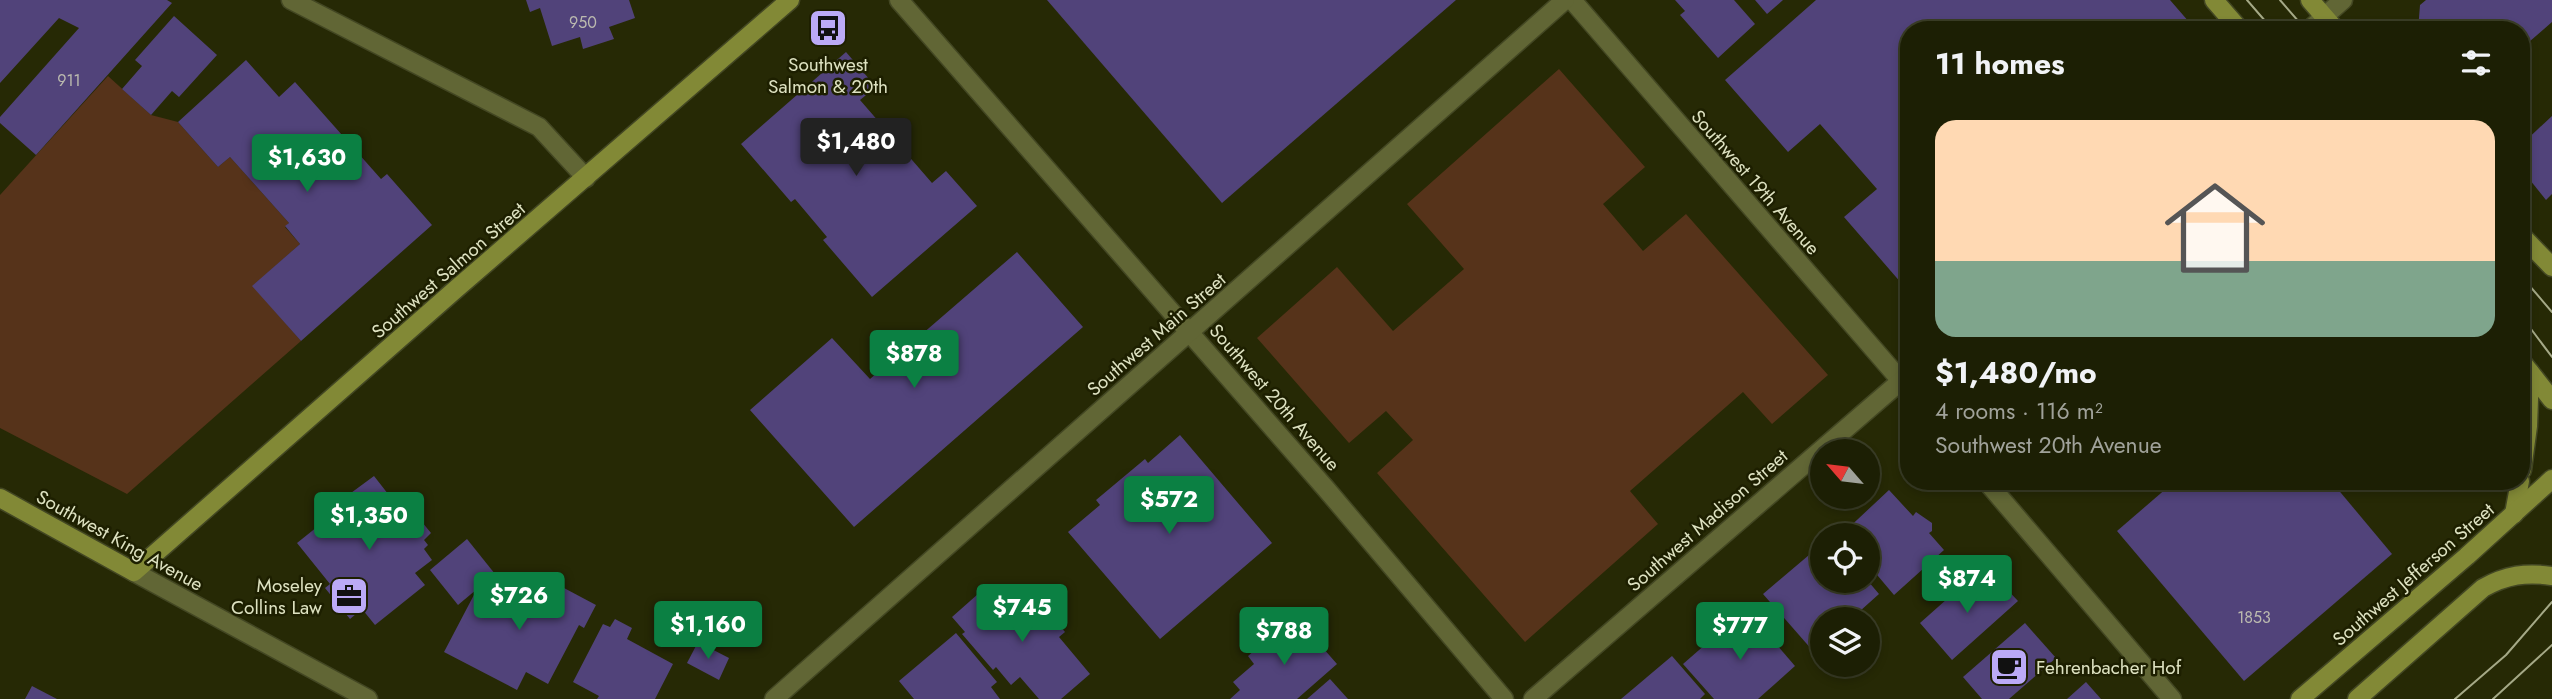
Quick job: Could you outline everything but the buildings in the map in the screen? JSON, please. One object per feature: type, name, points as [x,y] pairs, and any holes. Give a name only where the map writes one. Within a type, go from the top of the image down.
[{"type":"street","points":[[291,0],[539,127],[586,178]]},
{"type":"street","name":"Southwest Salmon Street","points":[[134,572],[790,0]]},
{"type":"street","name":"Southwest 20th Avenue","points":[[899,0],[1190,331],[1504,699]]},
{"type":"street","name":"Southwest Main Street","points":[[774,699],[1565,0]]},
{"type":"street","name":"Southwest 19th Avenue","points":[[1572,0],[1900,374]]},
{"type":"street","points":[[2214,0],[2232,21]]},
{"type":"street","points":[[2310,0],[2328,21]]},
{"type":"street","points":[[2331,21],[2343,0]]},
{"type":"street","points":[[2530,244],[2552,267]]},
{"type":"street","points":[[2530,372],[2552,400]]},
{"type":"street","name":"Southwest Madison Street","points":[[1533,699],[1900,388]]},
{"type":"street","name":"Southwest Jefferson Street","points":[[2300,699],[2552,479]]},
{"type":"street","points":[[1994,490],[2172,699]]},
{"type":"street","points":[[2514,514],[2518,490]]},
{"type":"street","name":"Southwest King Avenue","points":[[0,498],[368,699]]},
{"type":"street","points":[[2357,699],[2483,588],[2507,575],[2552,576]]},
{"type":"shaded area","points":[[1559,69],[1645,167],[1603,204],[1643,251],[1686,214],[1828,375],[1772,424],[1743,392],[1630,491],[1658,524],[1525,642],[1377,473],[1413,440],[1386,411],[1349,443],[1257,338],[1337,267],[1393,331],[1464,269],[1407,204]]},
{"type":"shaded area","points":[[108,76],[151,115],[178,122],[218,167],[230,157],[289,223],[285,227],[300,244],[253,286],[301,341],[127,494],[0,428],[0,195]]},
{"type":"tram line","points":[[2247,0],[2265,21]]},
{"type":"tram line","points":[[2280,0],[2298,21]]},
{"type":"tram line","points":[[2530,286],[2552,312]]},
{"type":"tram line","points":[[2530,328],[2552,357]]},
{"type":"tram line","points":[[2455,699],[2506,655],[2552,602]]},
{"type":"tram line","points":[[2493,699],[2552,645]]},
{"type":"place","name":"Southwest Salmon & 20th","points":[[828,28]]},
{"type":"place","name":"Moseley Collins Law","points":[[349,596]]},
{"type":"place","name":"Fehrenbacher Hof","points":[[2009,667]]}]
